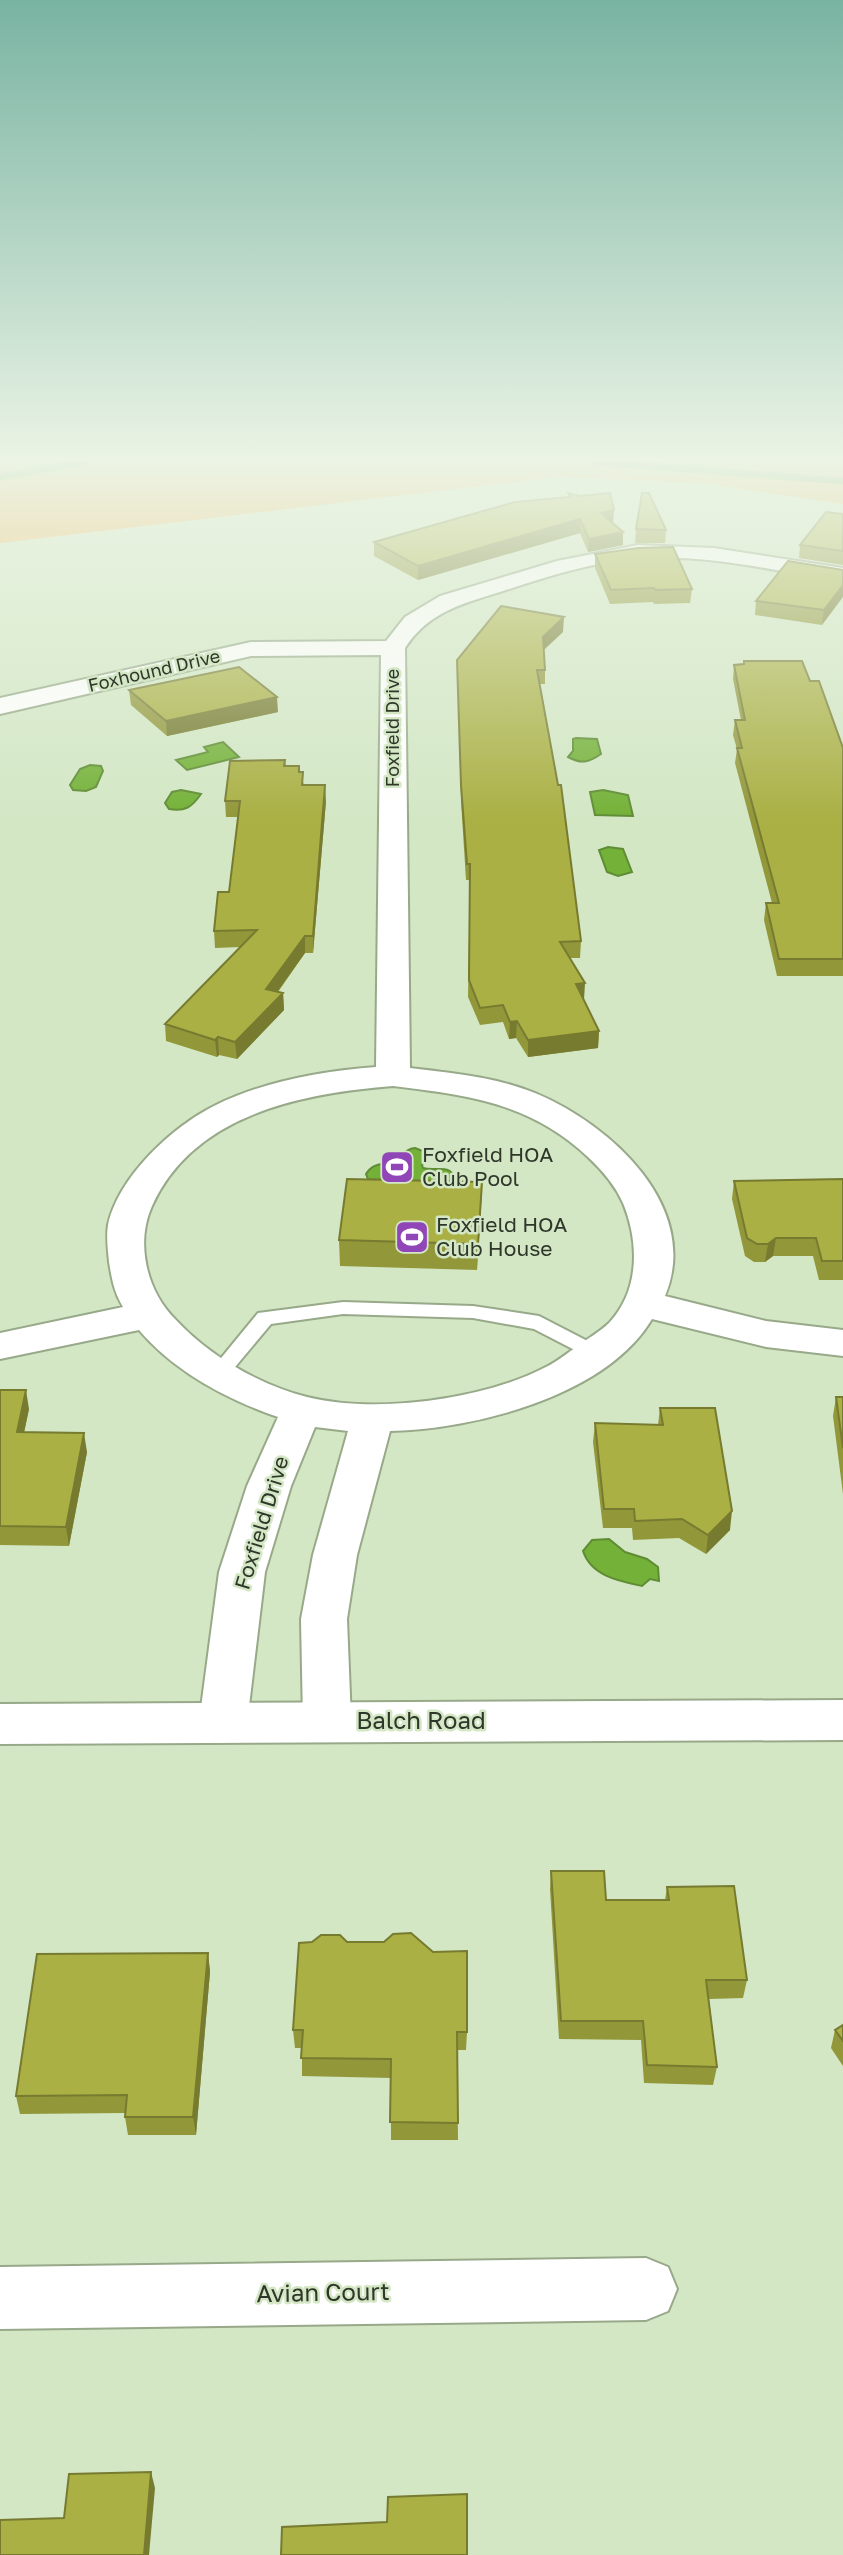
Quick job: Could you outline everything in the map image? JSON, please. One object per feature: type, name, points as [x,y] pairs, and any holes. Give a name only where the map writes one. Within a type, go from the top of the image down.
[{"type":"street","name":"Foxfield Drive","points":[[393,1076],[393,648],[403,631],[421,612],[515,581]]},
{"type":"street","name":"Foxhound Drive","points":[[0,706],[251,649],[393,648]]},
{"type":"street","points":[[393,1076],[480,1089],[523,1100],[583,1133],[614,1160],[637,1189],[653,1230],[655,1276],[643,1303],[624,1332],[560,1378],[519,1394],[467,1408],[373,1417],[332,1415],[302,1410],[243,1387],[199,1363],[148,1315],[131,1286],[126,1233],[135,1199],[163,1159],[194,1133],[222,1116],[265,1097],[316,1083],[393,1076]]},
{"type":"street","points":[[643,1303],[700,1320],[790,1340],[843,1343]]},
{"type":"street","points":[[0,1346],[148,1315]]},
{"type":"street","name":"Foxfield Drive","points":[[223,1723],[242,1572],[269,1486],[302,1410]]},
{"type":"street","points":[[327,1721],[324,1619],[335,1555],[373,1417]]},
{"type":"street","name":"Balch Road","points":[[0,1724],[843,1720]]},
{"type":"street","name":"Avian Court","points":[[0,2298],[646,2289]]},
{"type":"lane","points":[[218,1374],[265,1318],[343,1308],[473,1312],[539,1323],[594,1353]]},
{"type":"shaded area","points":[[573,739],[597,739],[601,754],[584,762],[568,757],[573,751]]},
{"type":"shaded area","points":[[223,742],[239,757],[187,770],[176,760],[208,752],[204,747]]},
{"type":"shaded area","points":[[90,765],[101,766],[103,771],[96,787],[86,791],[73,790],[70,785],[80,769]]},
{"type":"shaded area","points":[[181,790],[201,794],[188,808],[169,809],[165,803],[172,792]]},
{"type":"shaded area","points":[[603,790],[628,795],[633,816],[595,815],[590,792]]},
{"type":"shaded area","points":[[608,847],[623,849],[632,872],[618,876],[607,872],[599,850]]},
{"type":"shaded area","name":"Foxfield HOA Club Pool","points":[[415,1148],[430,1154],[422,1165],[423,1168],[449,1171],[455,1178],[452,1183],[368,1179],[366,1174],[372,1167],[392,1162]]},
{"type":"shaded area","points":[[609,1539],[625,1552],[647,1559],[658,1567],[659,1581],[650,1579],[642,1586],[599,1572],[583,1551],[592,1540]]},
{"type":"building","points":[[607,581],[688,581],[692,589],[654,588],[611,590]]},
{"type":"building","points":[[772,581],[843,581],[824,610],[756,601]]},
{"type":"building","points":[[501,606],[564,617],[543,637],[545,670],[537,670],[558,785],[561,785],[581,941],[560,942],[585,983],[576,984],[599,1031],[528,1040],[517,1021],[510,1022],[503,1005],[480,1008],[469,980],[470,864],[467,864],[461,785],[457,660]]},
{"type":"building","points":[[744,661],[802,661],[810,681],[819,681],[843,748],[843,959],[779,959],[766,903],[779,903],[737,748],[742,748],[735,720],[745,720],[734,665],[744,664]]},
{"type":"building","points":[[239,667],[277,697],[166,721],[129,690]]},
{"type":"building","points":[[285,760],[284,766],[299,766],[299,772],[303,772],[302,785],[325,785],[313,936],[305,936],[266,989],[283,993],[235,1042],[218,1037],[215,1040],[165,1024],[257,930],[214,931],[218,892],[229,892],[240,801],[225,801],[230,761]]},
{"type":"building","points":[[347,1179],[482,1182],[478,1244],[339,1240]]},
{"type":"building","points":[[843,1179],[843,1261],[822,1261],[816,1238],[776,1238],[768,1244],[757,1244],[747,1238],[734,1181]]},
{"type":"building","points":[[0,1390],[26,1390],[17,1432],[84,1433],[66,1527],[0,1526]]},
{"type":"building","points":[[836,1397],[843,1397],[843,1448]]},
{"type":"building","points":[[660,1408],[715,1408],[732,1511],[708,1535],[682,1519],[635,1521],[634,1509],[604,1509],[595,1423],[663,1425]]},
{"type":"building","points":[[551,1871],[604,1871],[606,1900],[669,1900],[667,1887],[734,1886],[747,1980],[706,1980],[717,2067],[647,2065],[643,2021],[561,2021]]},
{"type":"building","points":[[411,1933],[433,1952],[467,1951],[467,2032],[457,2032],[458,2123],[390,2122],[391,2059],[301,2058],[303,2030],[293,2030],[299,1943],[312,1942],[321,1935],[340,1935],[347,1942],[384,1942],[393,1934]]},
{"type":"building","points":[[208,1953],[193,2117],[125,2117],[127,2095],[16,2096],[37,1954]]},
{"type":"building","points":[[843,2025],[843,2041],[835,2030]]},
{"type":"building","points":[[151,2472],[144,2555],[0,2555],[0,2520],[64,2518],[69,2474]]},
{"type":"building","points":[[467,2494],[467,2555],[281,2555],[282,2527],[387,2522],[388,2497]]},
{"type":"place","name":"Foxfield HOA Club Pool","points":[[397,1167]]},
{"type":"place","name":"Foxfield HOA Club House","points":[[412,1237]]}]
